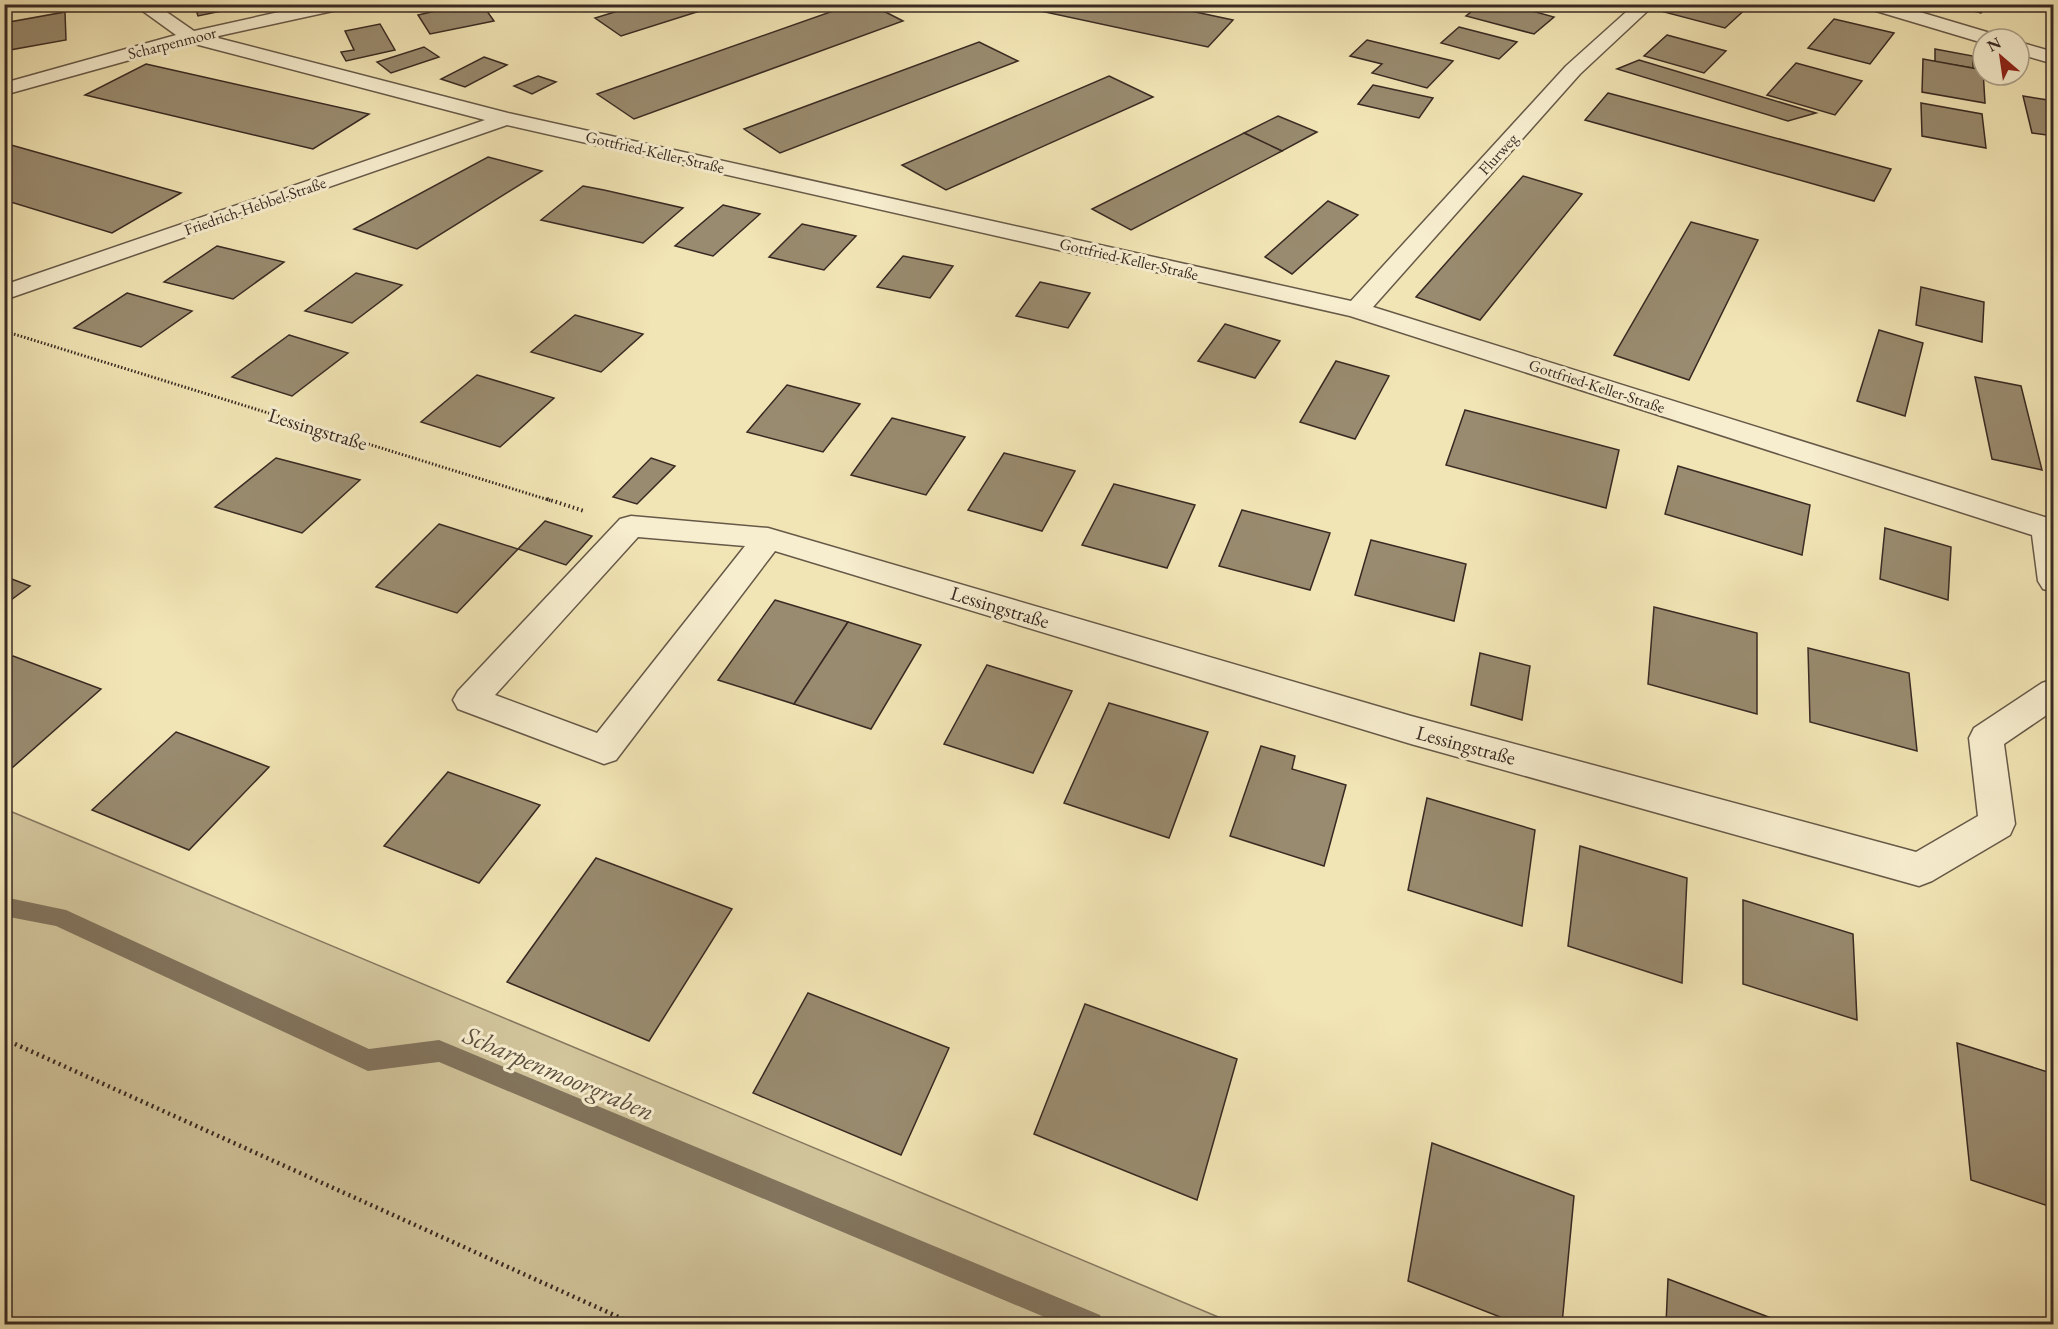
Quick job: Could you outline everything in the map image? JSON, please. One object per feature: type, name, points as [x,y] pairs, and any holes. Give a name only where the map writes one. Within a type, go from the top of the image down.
[{"type":"street","points":[[142,4],[191,37]]},
{"type":"street","name":"Scharpenmoor","points":[[4,90],[191,37],[342,4]]},
{"type":"street","name":"Flurweg","points":[[1357,310],[1573,70],[1646,4]]},
{"type":"street","points":[[1872,4],[1971,33]]},
{"type":"street","name":"Gottfried-Keller-Straße","points":[[191,37],[506,119],[1357,310],[2050,530]]},
{"type":"street","points":[[2031,51],[2054,58]]},
{"type":"street","name":"Friedrich-Hebbel-Straße","points":[[4,293],[506,119]]},
{"type":"street","points":[[631,526],[470,700],[604,750],[768,538]]},
{"type":"street","name":"Lessingstraße","points":[[631,526],[768,538],[1412,730],[1919,869],[1997,824],[1986,738],[2054,692]]},
{"type":"street","points":[[2050,530],[2054,581]]},
{"type":"path","points":[[1193,4],[1227,11]]},
{"type":"path","name":"Lessingstraße","points":[[4,331],[631,526]]},
{"type":"path","points":[[4,1039],[634,1324]]},
{"type":"shaded area","points":[[5,809],[1235,1324],[5,1324]]},
{"type":"building","points":[[194,4],[255,4],[198,16]]},
{"type":"building","points":[[466,4],[482,4],[494,21],[430,34],[418,15]]},
{"type":"building","points":[[641,4],[722,4],[621,36],[595,18]]},
{"type":"building","points":[[853,4],[870,4],[903,21],[634,119],[597,94]]},
{"type":"building","points":[[1019,4],[1158,4],[1233,20],[1208,47],[1017,6]]},
{"type":"building","points":[[1481,4],[1507,4],[1554,17],[1534,34],[1466,16]]},
{"type":"building","points":[[1673,4],[1751,4],[1725,28],[1664,12]]},
{"type":"building","points":[[1946,4],[1989,4],[1981,13]]},
{"type":"building","points":[[65,12],[66,40],[4,51],[4,23]]},
{"type":"building","points":[[1834,19],[1894,33],[1870,64],[1808,48]]},
{"type":"building","points":[[380,24],[395,50],[346,61],[341,52],[354,50],[345,31]]},
{"type":"building","points":[[1459,27],[1517,42],[1499,59],[1441,43]]},
{"type":"building","points":[[1667,35],[1726,51],[1704,73],[1644,56]]},
{"type":"building","points":[[1367,40],[1453,61],[1427,88],[1372,73],[1382,64],[1350,56]]},
{"type":"building","points":[[979,42],[1018,61],[780,153],[744,129]]},
{"type":"building","points":[[424,47],[439,57],[391,73],[377,62]]},
{"type":"building","points":[[1935,49],[1971,56],[1971,68],[1935,62]]},
{"type":"building","points":[[484,57],[507,65],[465,87],[441,79]]},
{"type":"building","points":[[1923,59],[1971,68],[1971,87],[1984,87],[1985,103],[1922,92]]},
{"type":"building","points":[[1639,60],[1816,113],[1788,121],[1617,69]]},
{"type":"building","points":[[1796,63],[1862,81],[1835,115],[1767,95]]},
{"type":"building","points":[[146,64],[369,114],[313,149],[85,95]]},
{"type":"building","points":[[538,76],[556,82],[532,94],[514,86]]},
{"type":"building","points":[[1109,76],[1153,97],[946,190],[902,165]]},
{"type":"building","points":[[1373,85],[1433,98],[1419,118],[1358,104]]},
{"type":"building","points":[[1608,93],[1891,169],[1874,201],[1585,120]]},
{"type":"building","points":[[2023,96],[2054,101],[2054,136],[2032,133]]},
{"type":"building","points":[[1921,103],[1982,114],[1986,148],[1922,136]]},
{"type":"building","points":[[1278,116],[1317,132],[1282,151],[1244,133]]},
{"type":"building","points":[[1244,133],[1282,151],[1131,230],[1092,209]]},
{"type":"building","points":[[4,143],[181,193],[112,233],[4,200]]},
{"type":"building","points":[[488,157],[542,171],[417,249],[354,229]]},
{"type":"building","points":[[1523,176],[1582,194],[1480,320],[1416,297]]},
{"type":"building","points":[[583,186],[683,208],[643,243],[541,220]]},
{"type":"building","points":[[1328,201],[1358,215],[1292,274],[1265,257]]},
{"type":"building","points":[[723,205],[760,214],[713,256],[675,246]]},
{"type":"building","points":[[1691,222],[1758,240],[1689,380],[1614,355]]},
{"type":"building","points":[[802,224],[856,236],[824,270],[769,257]]},
{"type":"building","points":[[217,246],[284,262],[233,299],[164,282]]},
{"type":"building","points":[[903,256],[953,266],[930,298],[877,287]]},
{"type":"building","points":[[356,273],[402,285],[352,323],[305,311]]},
{"type":"building","points":[[1040,282],[1090,293],[1068,328],[1016,316]]},
{"type":"building","points":[[1921,287],[1984,302],[1982,342],[1916,325]]},
{"type":"building","points":[[127,293],[192,311],[141,347],[74,328]]},
{"type":"building","points":[[575,315],[643,334],[601,372],[531,352]]},
{"type":"building","points":[[1225,324],[1280,341],[1255,378],[1198,361]]},
{"type":"building","points":[[1879,330],[1923,343],[1905,416],[1857,401]]},
{"type":"building","points":[[289,335],[348,353],[292,396],[232,377]]},
{"type":"building","points":[[1336,361],[1389,376],[1355,439],[1300,422]]},
{"type":"building","points":[[477,375],[554,398],[500,447],[421,422]]},
{"type":"building","points":[[1975,377],[2021,386],[2042,470],[1992,459]]},
{"type":"building","points":[[787,385],[860,404],[823,452],[747,432]]},
{"type":"building","points":[[1465,410],[1619,450],[1606,508],[1446,465]]},
{"type":"building","points":[[892,418],[965,437],[926,495],[851,475]]},
{"type":"building","points":[[1004,453],[1075,471],[1042,531],[968,510]]},
{"type":"building","points":[[276,458],[360,480],[302,533],[215,507]]},
{"type":"building","points":[[651,458],[675,466],[637,504],[613,497]]},
{"type":"building","points":[[1678,466],[1810,505],[1802,555],[1665,514]]},
{"type":"building","points":[[1114,484],[1195,505],[1167,568],[1082,545]]},
{"type":"building","points":[[1242,510],[1330,533],[1310,590],[1219,566]]},
{"type":"building","points":[[545,521],[592,536],[566,565],[518,549]]},
{"type":"building","points":[[439,524],[518,549],[457,613],[376,587]]},
{"type":"building","points":[[1885,528],[1951,547],[1948,600],[1880,579]]},
{"type":"building","points":[[1371,540],[1466,564],[1454,621],[1355,595]]},
{"type":"building","points":[[4,576],[30,586],[4,605]]},
{"type":"building","points":[[775,600],[848,622],[794,704],[718,680]]},
{"type":"building","points":[[1654,607],[1757,633],[1757,714],[1648,684]]},
{"type":"building","points":[[848,622],[921,645],[871,729],[794,704]]},
{"type":"building","points":[[1808,648],[1909,673],[1917,751],[1810,722]]},
{"type":"building","points":[[1480,653],[1530,666],[1522,720],[1471,705]]},
{"type":"building","points":[[13,656],[101,689],[12,768],[4,765],[4,662]]},
{"type":"building","points":[[987,665],[1072,691],[1033,773],[944,744]]},
{"type":"building","points":[[1109,703],[1208,732],[1169,838],[1064,803]]},
{"type":"building","points":[[176,732],[269,767],[189,850],[92,810]]},
{"type":"building","points":[[1261,746],[1295,756],[1292,769],[1346,785],[1324,866],[1230,836]]},
{"type":"building","points":[[448,772],[540,805],[479,883],[384,846]]},
{"type":"building","points":[[1427,798],[1535,830],[1522,926],[1408,890]]},
{"type":"building","points":[[1580,846],[1687,878],[1682,983],[1568,946]]},
{"type":"building","points":[[596,858],[732,909],[649,1041],[507,982]]},
{"type":"building","points":[[1743,900],[1853,934],[1857,1020],[1743,984]]},
{"type":"building","points":[[808,993],[949,1048],[901,1155],[753,1093]]},
{"type":"building","points":[[1085,1004],[1237,1059],[1197,1200],[1034,1134]]},
{"type":"building","points":[[1957,1043],[2054,1074],[2054,1208],[1971,1180]]},
{"type":"building","points":[[1432,1143],[1574,1196],[1562,1324],[1518,1324],[1408,1281]]},
{"type":"building","points":[[1668,1279],[1787,1324],[1666,1324]]},
{"type":"waterway","name":"Scharpenmoorgraben","points":[[4,906],[59,917],[368,1060],[439,1051],[1091,1324]]}]
